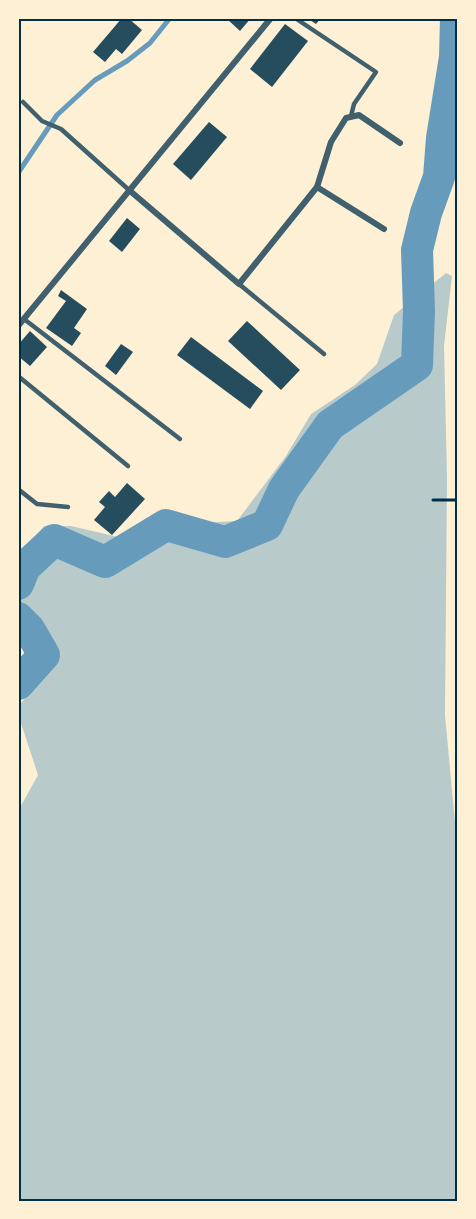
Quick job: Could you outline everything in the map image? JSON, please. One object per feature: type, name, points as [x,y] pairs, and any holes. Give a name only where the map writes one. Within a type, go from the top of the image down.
[{"type":"street","points":[[18,326],[271,18]]},
{"type":"street","points":[[129,190],[239,284],[317,187],[331,142],[346,118],[359,115],[400,143]]},
{"type":"street","points":[[317,187],[384,229]]},
{"type":"lane","points":[[295,18],[375,72],[354,104],[351,116]]},
{"type":"lane","points":[[23,102],[42,121],[61,129],[129,190]]},
{"type":"lane","points":[[239,284],[324,354]]},
{"type":"lane","points":[[24,319],[180,439]]},
{"type":"lane","points":[[18,376],[128,466]]},
{"type":"lane","points":[[18,489],[37,504],[68,507]]},
{"type":"path","points":[[433,500],[458,500]]},
{"type":"shaded area","points":[[446,273],[452,276],[444,346],[447,478],[445,715],[458,854],[458,1201],[18,1201],[18,811],[38,775],[18,714],[18,706],[45,677],[26,639],[18,632],[18,558],[44,526],[71,526],[118,537],[145,526],[237,521],[286,456],[311,414],[355,385],[377,364],[394,315]]},
{"type":"building","points":[[122,18],[128,18],[142,30],[122,54],[116,49],[105,62],[93,52]]},
{"type":"building","points":[[226,18],[251,18],[240,31]]},
{"type":"building","points":[[307,18],[321,18],[316,24]]},
{"type":"building","points":[[285,24],[308,41],[272,87],[250,69]]},
{"type":"building","points":[[209,122],[227,137],[191,180],[173,164]]},
{"type":"building","points":[[127,218],[140,229],[122,252],[109,241]]},
{"type":"building","points":[[61,290],[87,309],[74,328],[81,333],[72,346],[46,328],[66,301],[58,296]]},
{"type":"building","points":[[247,321],[300,370],[281,390],[228,341]]},
{"type":"building","points":[[30,331],[47,347],[30,366],[18,356],[18,345]]},
{"type":"building","points":[[191,337],[263,391],[250,409],[177,355]]},
{"type":"building","points":[[121,344],[133,352],[116,375],[105,366]]},
{"type":"building","points":[[127,483],[145,499],[112,535],[94,520],[105,507],[99,502],[109,491],[115,497]]},
{"type":"waterway","points":[[18,173],[57,115],[95,80],[127,61],[150,43],[170,18]]},
{"type":"waterway","points":[[18,584],[25,567],[54,540],[105,562],[166,525],[225,542],[267,525],[284,489],[330,425],[417,365],[419,311],[417,250],[426,213],[439,177],[442,138],[455,57],[456,18]]},
{"type":"waterway","points":[[18,618],[29,629],[44,655],[18,684]]}]
